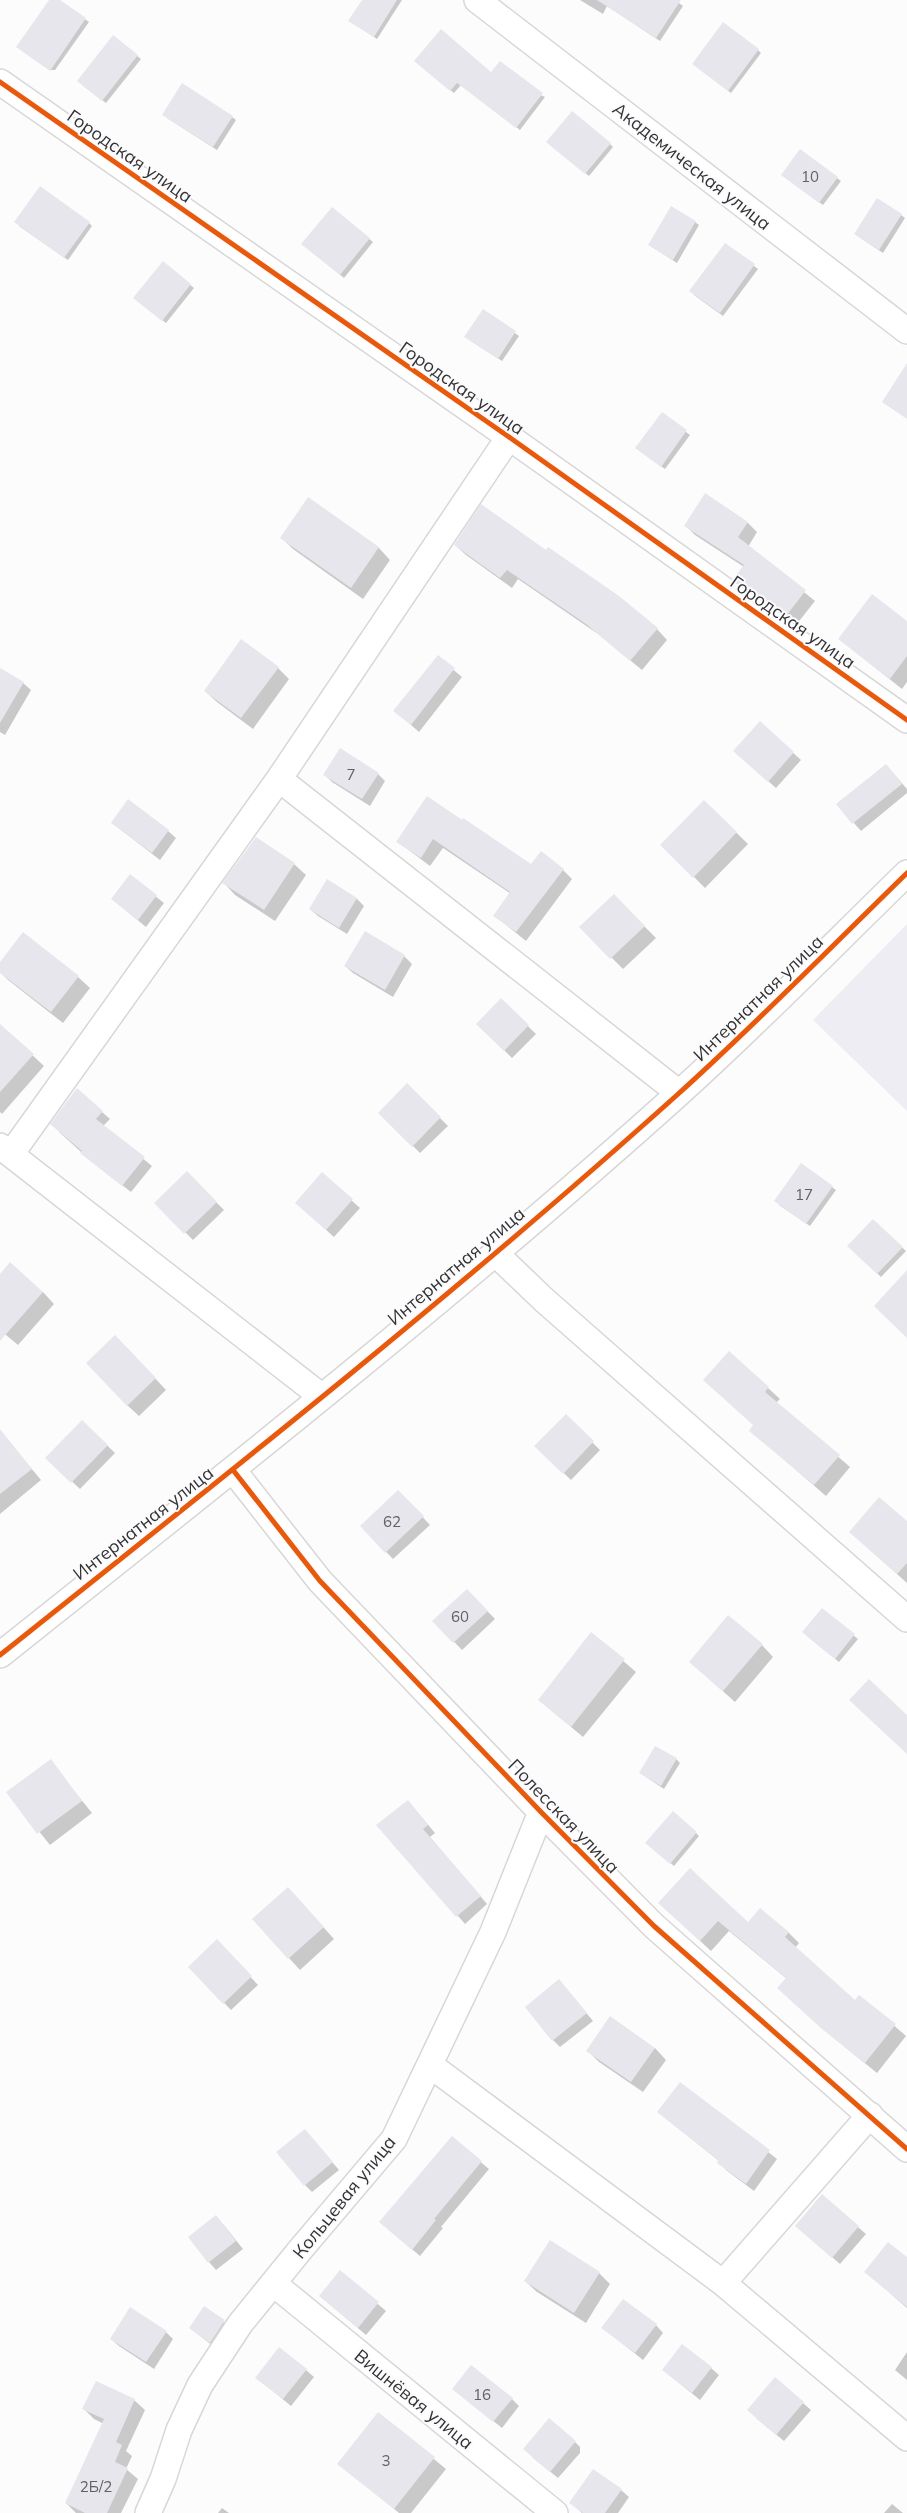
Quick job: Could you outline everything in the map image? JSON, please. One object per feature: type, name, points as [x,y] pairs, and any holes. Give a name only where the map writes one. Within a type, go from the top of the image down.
[{"type":"street","name":"Академическая улица","points":[[477,0],[907,331]]},
{"type":"street","name":"Городская улица","points":[[0,82],[509,438],[907,720]]},
{"type":"street","points":[[321,1396],[6,1150],[279,779],[509,438]]},
{"type":"street","points":[[279,779],[679,1094]]},
{"type":"street","name":"Интернатная улица","points":[[0,1655],[233,1470],[495,1253],[679,1094],[907,873]]},
{"type":"street","points":[[495,1253],[543,1299],[907,1619]]},
{"type":"street","name":"Полесская улица","points":[[233,1470],[320,1581],[540,1812],[654,1926],[907,2149]]},
{"type":"street","name":"Кольцевая улица","points":[[156,2509],[179,2430],[200,2385],[240,2324],[394,2139],[493,1932],[540,1812]]},
{"type":"street","points":[[430,2065],[723,2284],[907,2438]]},
{"type":"street","points":[[723,2284],[870,2115]]},
{"type":"street","name":"Вишнёвая улица","points":[[274,2284],[555,2513]]},
{"type":"shaded area","points":[[907,924],[907,1111],[813,1020]]},
{"type":"building","points":[[49,0],[60,0],[86,18],[50,71],[16,47]]},
{"type":"building","points":[[362,0],[397,0],[374,37],[348,21]]},
{"type":"building","points":[[597,0],[681,0],[656,38]]},
{"type":"building","points":[[723,22],[759,49],[728,91],[692,64]]},
{"type":"building","points":[[441,29],[491,72],[500,61],[543,93],[516,128],[457,83],[450,91],[414,61]]},
{"type":"building","points":[[113,35],[138,55],[102,101],[77,81]]},
{"type":"building","points":[[182,83],[233,116],[213,147],[162,115]]},
{"type":"building","points":[[572,111],[611,143],[585,174],[546,142]]},
{"type":"building","points":[[800,149],[838,177],[819,203],[781,175]]},
{"type":"building","points":[[40,186],[90,222],[64,258],[14,222]]},
{"type":"building","points":[[877,198],[902,214],[879,250],[854,234]]},
{"type":"building","points":[[671,206],[696,221],[673,260],[648,245]]},
{"type":"building","points":[[332,207],[370,238],[340,275],[301,244]]},
{"type":"building","points":[[725,243],[755,264],[720,313],[689,291]]},
{"type":"building","points":[[163,261],[191,284],[162,321],[133,298]]},
{"type":"building","points":[[483,309],[516,331],[498,359],[464,337]]},
{"type":"building","points":[[907,363],[907,419],[882,402]]},
{"type":"building","points":[[662,412],[687,430],[661,467],[635,448]]},
{"type":"building","points":[[705,493],[748,522],[738,537],[806,590],[786,616],[733,579],[744,565],[684,526]]},
{"type":"building","points":[[308,497],[379,547],[351,588],[280,538]]},
{"type":"building","points":[[481,504],[546,550],[548,547],[619,596],[658,628],[630,661],[586,624],[507,570],[500,578],[454,545]]},
{"type":"building","points":[[872,594],[907,621],[907,656],[890,679],[838,639]]},
{"type":"building","points":[[241,639],[279,667],[241,718],[204,691]]},
{"type":"building","points":[[438,655],[455,668],[411,725],[393,711]]},
{"type":"building","points":[[0,668],[24,682],[0,723]]},
{"type":"building","points":[[760,721],[794,752],[768,782],[733,751]]},
{"type":"building","points":[[340,748],[379,773],[362,799],[323,775]]},
{"type":"building","points":[[886,764],[902,784],[852,824],[836,804]]},
{"type":"building","points":[[427,796],[531,864],[541,851],[564,869],[516,932],[493,916],[510,892],[433,839],[421,858],[396,842]]},
{"type":"building","points":[[128,799],[169,830],[152,853],[111,823]]},
{"type":"building","points":[[704,800],[737,832],[693,878],[660,845]]},
{"type":"building","points":[[256,837],[295,863],[264,910],[222,883]]},
{"type":"building","points":[[130,874],[157,895],[138,920],[111,899]]},
{"type":"building","points":[[327,879],[357,898],[339,928],[309,909]]},
{"type":"building","points":[[614,894],[645,926],[610,959],[579,927]]},
{"type":"building","points":[[365,931],[405,955],[385,990],[344,966]]},
{"type":"building","points":[[23,932],[79,976],[51,1012],[0,973],[0,962]]},
{"type":"building","points":[[501,998],[529,1025],[504,1051],[476,1024]]},
{"type":"building","points":[[0,1024],[34,1054],[0,1092]]},
{"type":"building","points":[[407,1083],[441,1117],[412,1147],[378,1113]]},
{"type":"building","points":[[77,1088],[103,1111],[96,1119],[145,1157],[122,1186],[80,1153],[82,1151],[50,1124]]},
{"type":"building","points":[[801,1163],[833,1186],[806,1224],[774,1201]]},
{"type":"building","points":[[187,1171],[217,1202],[184,1234],[154,1203]]},
{"type":"building","points":[[322,1172],[353,1199],[326,1230],[295,1203]]},
{"type":"building","points":[[873,1219],[903,1247],[877,1274],[847,1246]]},
{"type":"building","points":[[10,1262],[43,1292],[0,1341],[0,1274]]},
{"type":"building","points":[[907,1270],[907,1338],[874,1306]]},
{"type":"building","points":[[115,1335],[156,1378],[127,1406],[86,1363]]},
{"type":"building","points":[[729,1351],[769,1387],[765,1392],[840,1455],[814,1485],[749,1431],[753,1425],[703,1380]]},
{"type":"building","points":[[566,1414],[594,1441],[563,1474],[534,1446]]},
{"type":"building","points":[[82,1420],[108,1445],[71,1483],[45,1458]]},
{"type":"building","points":[[0,1429],[32,1469],[0,1494]]},
{"type":"building","points":[[398,1490],[424,1516],[385,1553],[360,1526]]},
{"type":"building","points":[[879,1497],[907,1521],[907,1563],[897,1574],[849,1532]]},
{"type":"building","points":[[467,1589],[488,1611],[453,1643],[432,1621]]},
{"type":"building","points":[[822,1608],[855,1634],[835,1659],[802,1632]]},
{"type":"building","points":[[728,1615],[763,1644],[723,1691],[689,1662]]},
{"type":"building","points":[[591,1632],[625,1659],[571,1727],[538,1700]]},
{"type":"building","points":[[869,1679],[907,1715],[907,1754],[849,1700]]},
{"type":"building","points":[[655,1746],[677,1758],[661,1786],[639,1773]]},
{"type":"building","points":[[51,1759],[82,1801],[37,1834],[6,1792]]},
{"type":"building","points":[[408,1800],[428,1825],[423,1829],[481,1896],[456,1917],[376,1825]]},
{"type":"building","points":[[673,1811],[697,1832],[670,1864],[645,1843]]},
{"type":"building","points":[[690,1868],[748,1922],[760,1908],[789,1932],[785,1937],[855,2000],[859,1995],[896,2024],[865,2063],[822,2029],[777,1988],[786,1978],[718,1921],[700,1941],[658,1903]]},
{"type":"building","points":[[288,1887],[324,1927],[288,1959],[252,1919]]},
{"type":"building","points":[[217,1939],[252,1976],[223,2004],[188,1967]]},
{"type":"building","points":[[559,1979],[587,2013],[552,2041],[525,2007]]},
{"type":"building","points":[[610,2016],[655,2048],[631,2082],[586,2051]]},
{"type":"building","points":[[680,2082],[770,2150],[746,2184],[717,2163],[718,2160],[657,2112]]},
{"type":"building","points":[[305,2129],[333,2162],[304,2186],[276,2152]]},
{"type":"building","points":[[452,2136],[482,2161],[434,2219],[436,2220],[412,2250],[379,2222]]},
{"type":"building","points":[[822,2194],[859,2226],[832,2258],[795,2226]]},
{"type":"building","points":[[216,2215],[236,2241],[208,2263],[188,2237]]},
{"type":"building","points":[[550,2240],[600,2272],[574,2313],[524,2281]]},
{"type":"building","points":[[888,2242],[907,2257],[907,2307],[864,2272]]},
{"type":"building","points":[[340,2270],[379,2302],[358,2328],[319,2296]]},
{"type":"building","points":[[623,2299],[657,2324],[635,2353],[601,2328]]},
{"type":"building","points":[[204,2306],[225,2320],[210,2343],[189,2328]]},
{"type":"building","points":[[130,2307],[167,2331],[146,2362],[110,2339]]},
{"type":"building","points":[[682,2344],[712,2367],[692,2393],[662,2370]]},
{"type":"building","points":[[279,2347],[307,2369],[283,2399],[255,2378]]},
{"type":"building","points":[[471,2365],[513,2398],[493,2422],[452,2389]]},
{"type":"building","points":[[775,2377],[804,2402],[776,2435],[747,2410]]},
{"type":"building","points":[[96,2381],[135,2399],[116,2442],[122,2445],[115,2462],[128,2468],[107,2513],[85,2513],[65,2503],[104,2419],[82,2409]]},
{"type":"building","points":[[378,2412],[435,2457],[394,2509],[337,2464]]},
{"type":"building","points":[[549,2418],[576,2441],[550,2472],[523,2449]]},
{"type":"building","points":[[593,2469],[622,2489],[605,2513],[583,2513],[569,2503]]},
{"type":"cycle path","points":[[0,82],[509,437],[907,720]]},
{"type":"cycle path","points":[[0,1655],[343,1380],[595,1168],[736,1041],[907,873]]},
{"type":"cycle path","points":[[233,1470],[320,1581],[541,1812],[654,1926],[907,2149]]}]
